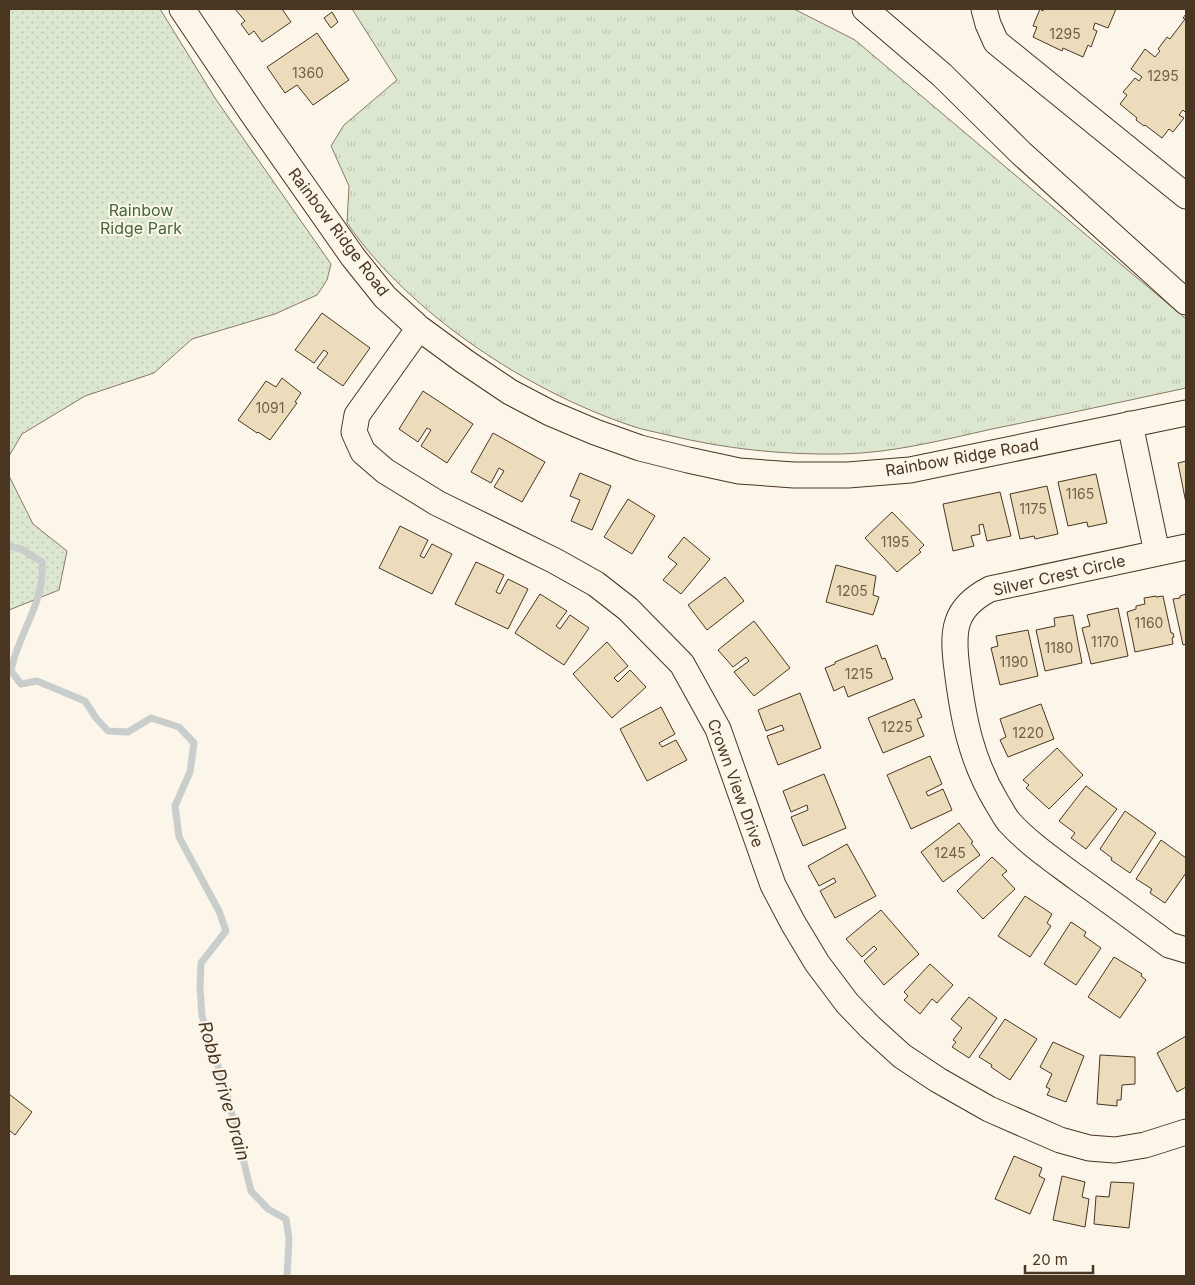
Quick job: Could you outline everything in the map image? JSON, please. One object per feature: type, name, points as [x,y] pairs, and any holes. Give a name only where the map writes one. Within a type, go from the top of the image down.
[{"type":"street","name":"Rainbow Ridge Road","points":[[182,9],[353,257],[385,297],[419,328],[510,392],[550,413],[595,432],[640,448],[739,471],[794,476],[848,475],[910,470],[1186,413]]},
{"type":"street","points":[[865,9],[942,75],[1021,153],[1186,302]]},
{"type":"street","points":[[984,9],[996,42],[1186,196]]},
{"type":"street","name":"Crown View Drive","points":[[419,328],[357,415],[354,432],[363,452],[385,471],[437,503],[555,561],[596,584],[628,609],[682,664],[718,728],[772,885],[817,963],[847,1003],[902,1056],[938,1080],[989,1109],[1060,1140],[1089,1148],[1115,1150],[1145,1145],[1186,1132]]},
{"type":"street","points":[[1130,424],[1157,553]]},
{"type":"street","name":"Silver Crest Circle","points":[[1186,547],[990,589],[974,597],[964,609],[956,626],[954,646],[962,710],[972,752],[988,787],[1008,821],[1034,847],[1145,928],[1169,945],[1186,950]]},
{"type":"green space","name":"Rainbow Ridge Park","points":[[9,9],[160,9],[215,98],[331,264],[327,280],[317,295],[275,314],[192,339],[154,373],[85,396],[22,434],[9,456]]},
{"type":"green space","points":[[352,9],[794,9],[855,40],[1186,319],[1186,388],[917,445],[880,451],[842,454],[776,452],[711,444],[641,429],[592,411],[512,370],[474,346],[437,318],[403,288],[373,256],[347,223],[349,186],[331,146],[344,125],[397,80]]},
{"type":"green space","points":[[9,476],[33,524],[67,551],[59,590],[9,610]]},
{"type":"building","points":[[235,9],[282,9],[291,22],[262,42],[254,31],[249,35],[241,24],[245,21]]},
{"type":"building","points":[[1040,9],[1043,11],[1043,9],[1116,9],[1108,28],[1095,23],[1093,29],[1097,31],[1091,47],[1088,45],[1083,57],[1063,48],[1062,51],[1033,37],[1037,27],[1033,26]]},
{"type":"building","points":[[332,12],[338,22],[331,28],[324,18]]},
{"type":"building","points":[[1186,14],[1186,113],[1183,110],[1179,115],[1184,118],[1173,132],[1169,129],[1162,138],[1136,120],[1137,118],[1120,104],[1127,95],[1123,92],[1135,78],[1139,81],[1142,77],[1131,69],[1145,49],[1155,57],[1160,51],[1158,49],[1167,37],[1170,39],[1185,19],[1183,18]]},
{"type":"building","points":[[317,33],[349,80],[313,105],[297,85],[285,93],[267,67]]},
{"type":"building","points":[[322,313],[370,348],[343,386],[317,368],[328,353],[324,350],[314,363],[295,350]]},
{"type":"building","points":[[282,378],[301,393],[295,402],[297,403],[270,440],[238,420],[266,381],[276,387]]},
{"type":"building","points":[[423,391],[473,424],[447,463],[421,446],[431,430],[427,428],[418,442],[399,429]]},
{"type":"building","points":[[493,433],[545,462],[522,502],[494,487],[504,471],[499,468],[491,483],[471,472]]},
{"type":"building","points":[[1186,461],[1186,503],[1178,463]]},
{"type":"building","points":[[580,473],[611,486],[592,530],[571,521],[580,500],[570,496]]},
{"type":"building","points":[[1096,474],[1107,523],[1088,527],[1087,522],[1068,526],[1058,482]]},
{"type":"building","points":[[1047,486],[1058,534],[1035,539],[1034,536],[1020,539],[1010,494]]},
{"type":"building","points":[[1000,492],[1011,536],[987,541],[983,524],[979,525],[980,534],[971,536],[974,546],[953,551],[943,504]]},
{"type":"building","points":[[628,499],[655,516],[632,554],[604,537]]},
{"type":"building","points":[[892,512],[924,545],[919,550],[921,552],[897,572],[865,538]]},
{"type":"building","points":[[400,526],[428,540],[420,556],[424,558],[432,544],[452,554],[432,594],[379,568]]},
{"type":"building","points":[[684,537],[710,559],[681,594],[663,580],[677,564],[668,557]]},
{"type":"building","points":[[476,562],[504,575],[496,592],[500,594],[508,579],[528,589],[508,629],[455,604]]},
{"type":"building","points":[[836,565],[876,576],[873,595],[879,597],[873,615],[826,602]]},
{"type":"building","points":[[725,577],[744,601],[707,630],[688,605]]},
{"type":"building","points":[[540,594],[567,611],[556,626],[560,629],[570,615],[589,628],[564,665],[515,633]]},
{"type":"building","points":[[1186,594],[1186,644],[1183,645],[1173,599],[1180,598],[1180,596]]},
{"type":"building","points":[[1163,596],[1171,633],[1173,633],[1174,637],[1172,638],[1173,644],[1135,652],[1127,612],[1136,609],[1136,606],[1145,604],[1144,598]]},
{"type":"building","points":[[1118,608],[1128,656],[1091,664],[1082,628],[1090,626],[1087,615]]},
{"type":"building","points":[[1073,615],[1082,663],[1045,671],[1036,630],[1055,626],[1054,618]]},
{"type":"building","points":[[754,621],[790,668],[754,696],[734,672],[749,661],[746,657],[733,667],[718,650]]},
{"type":"building","points":[[1028,630],[1038,676],[1000,685],[991,648],[998,646],[996,636]]},
{"type":"building","points":[[607,642],[628,666],[614,678],[618,682],[630,670],[646,687],[612,718],[573,674]]},
{"type":"building","points":[[877,645],[882,659],[885,658],[893,679],[848,697],[844,686],[834,691],[825,668]]},
{"type":"building","points":[[800,693],[821,748],[778,765],[767,736],[784,730],[782,725],[766,731],[758,710]]},
{"type":"building","points":[[914,699],[922,717],[917,719],[924,736],[883,753],[868,718]]},
{"type":"building","points":[[1041,704],[1054,739],[1008,757],[1000,740],[1006,737],[1000,719]]},
{"type":"building","points":[[661,707],[675,734],[659,743],[662,747],[676,740],[687,760],[647,781],[620,729]]},
{"type":"building","points":[[1057,748],[1083,775],[1049,809],[1026,788],[1029,785],[1023,780]]},
{"type":"building","points":[[930,756],[942,784],[926,792],[928,796],[943,789],[952,810],[911,829],[887,775]]},
{"type":"building","points":[[824,774],[846,828],[803,846],[791,817],[808,810],[807,805],[791,812],[783,791]]},
{"type":"building","points":[[1086,786],[1117,809],[1086,849],[1071,838],[1075,833],[1059,821]]},
{"type":"building","points":[[1125,811],[1156,833],[1130,873],[1111,860],[1112,858],[1100,849]]},
{"type":"building","points":[[959,823],[980,855],[943,882],[921,852]]},
{"type":"building","points":[[1161,840],[1186,858],[1186,873],[1165,903],[1150,893],[1152,889],[1136,879]]},
{"type":"building","points":[[847,844],[876,896],[835,918],[820,891],[836,882],[834,878],[819,886],[808,866]]},
{"type":"building","points":[[992,857],[1007,871],[1002,875],[1015,889],[983,919],[957,891]]},
{"type":"building","points":[[1025,896],[1052,914],[1047,923],[1051,926],[1030,957],[998,936]]},
{"type":"building","points":[[881,910],[919,954],[884,985],[864,961],[877,949],[874,946],[862,957],[846,939]]},
{"type":"building","points":[[1071,922],[1086,932],[1084,936],[1101,948],[1076,985],[1044,964]]},
{"type":"building","points":[[1114,957],[1142,974],[1141,976],[1146,980],[1120,1018],[1088,997]]},
{"type":"building","points":[[930,964],[953,985],[937,1003],[932,999],[920,1014],[904,1000],[908,996],[904,992]]},
{"type":"building","points":[[969,997],[997,1018],[969,1058],[952,1047],[956,1042],[953,1040],[962,1028],[951,1019]]},
{"type":"building","points":[[1005,1019],[1037,1039],[1010,1080],[979,1057]]},
{"type":"building","points":[[1186,1036],[1186,1087],[1177,1092],[1157,1053]]},
{"type":"building","points":[[1053,1042],[1084,1056],[1066,1102],[1047,1095],[1050,1089],[1046,1087],[1052,1074],[1040,1067]]},
{"type":"building","points":[[1100,1055],[1135,1057],[1135,1084],[1122,1085],[1121,1100],[1117,1100],[1117,1106],[1097,1104]]},
{"type":"building","points":[[9,1094],[32,1112],[15,1135],[9,1130]]},
{"type":"building","points":[[1014,1156],[1042,1168],[1039,1176],[1045,1179],[1030,1214],[995,1199]]},
{"type":"building","points":[[1062,1176],[1085,1182],[1082,1197],[1089,1199],[1085,1227],[1053,1220]]},
{"type":"building","points":[[1111,1182],[1134,1183],[1129,1228],[1094,1224],[1096,1196],[1109,1197]]},
{"type":"waterway","name":"Robb Drive Drain","points":[[9,546],[21,549],[42,562],[39,595],[16,651],[11,671],[21,684],[37,681],[85,701],[96,718],[108,731],[128,732],[151,718],[179,727],[194,743],[190,772],[175,806],[179,837],[219,911],[226,931],[201,963],[202,1016],[227,1094],[251,1191],[268,1209],[286,1219],[289,1239],[287,1276]]}]
